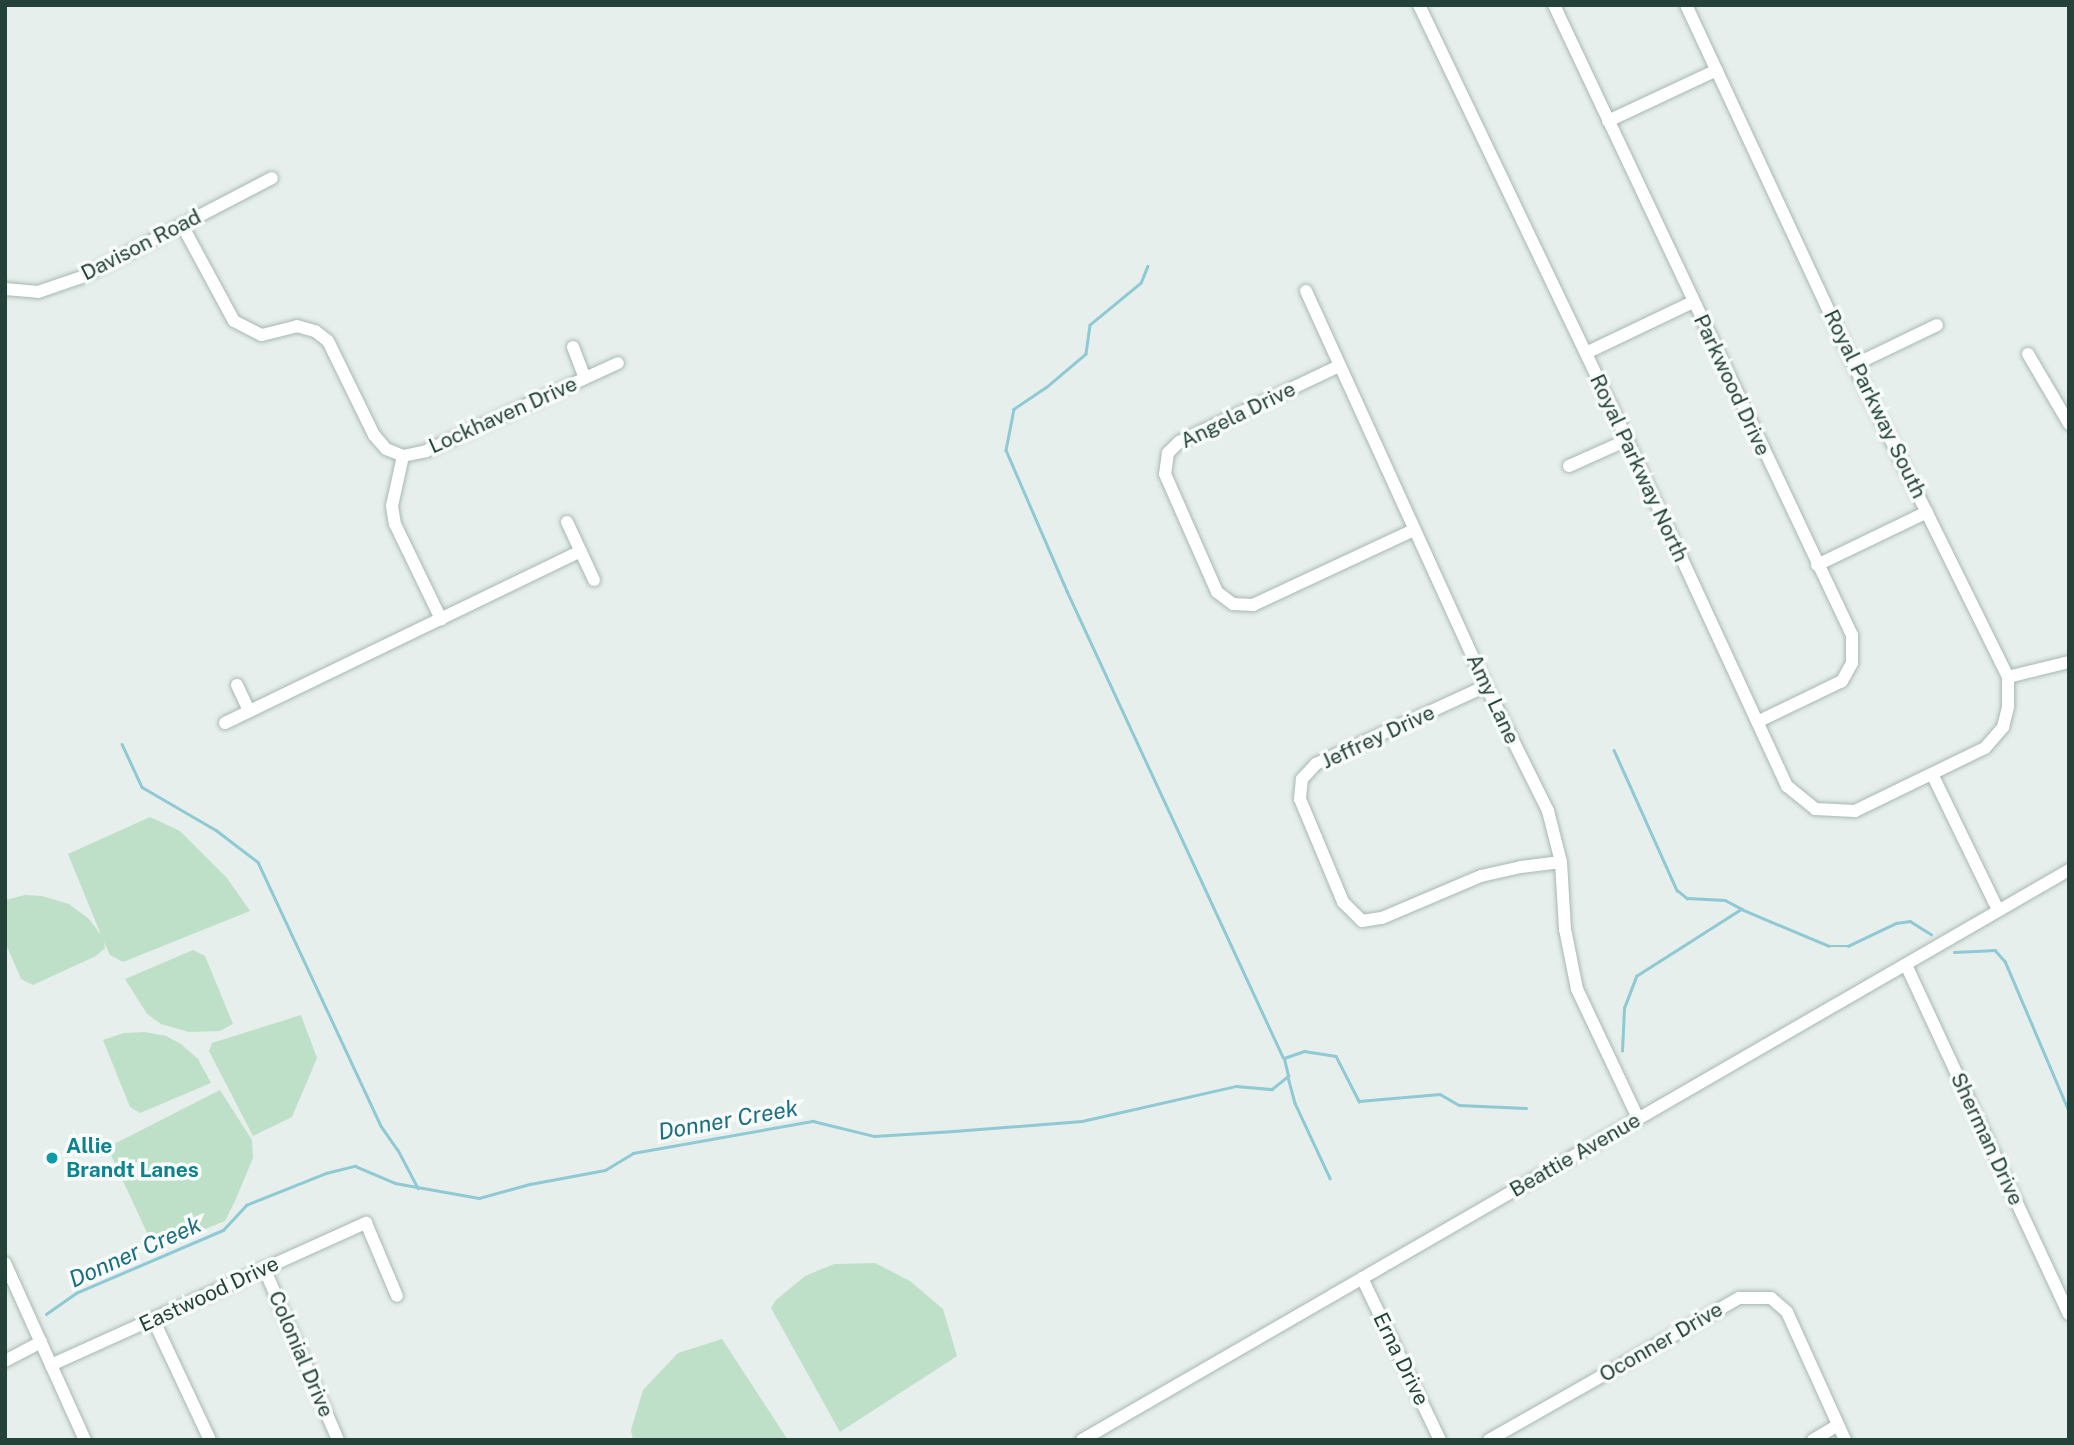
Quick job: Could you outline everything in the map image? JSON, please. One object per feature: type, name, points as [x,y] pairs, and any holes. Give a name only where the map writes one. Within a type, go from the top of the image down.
[{"type":"street","name":"Royal Parkway North","points":[[1419,5],[1627,440],[1787,786],[1815,809],[1855,811],[1932,774]]},
{"type":"street","name":"Parkwood Drive","points":[[1554,5],[1816,565],[1852,635],[1852,663],[1842,681],[1757,722]]},
{"type":"street","name":"Royal Parkway South","points":[[1686,5],[1854,365],[2008,677],[2008,707],[2003,727],[1985,748],[1932,774]]},
{"type":"street","points":[[1608,121],[1717,70]]},
{"type":"street","name":"Davison Road","points":[[5,289],[38,292],[82,277],[272,178]]},
{"type":"street","name":"Lockhaven Drive","points":[[182,225],[234,321],[262,335],[297,326],[314,331],[328,341],[374,435],[386,449],[403,456],[426,451],[618,363]]},
{"type":"street","name":"Amy Lane","points":[[1306,291],[1486,686],[1548,811],[1561,862],[1565,929],[1577,989],[1638,1118]]},
{"type":"street","points":[[1586,353],[1693,302]]},
{"type":"street","points":[[1854,365],[1937,325]]},
{"type":"street","points":[[573,347],[585,378]]},
{"type":"street","points":[[2028,354],[2069,424]]},
{"type":"street","name":"Angela Drive","points":[[1339,366],[1179,442],[1168,453],[1165,474],[1217,592],[1233,604],[1253,605],[1415,530]]},
{"type":"street","points":[[1569,466],[1627,440]]},
{"type":"street","points":[[403,456],[392,506],[395,524],[441,619]]},
{"type":"street","points":[[1816,565],[1927,512]]},
{"type":"street","points":[[567,522],[594,580]]},
{"type":"street","points":[[225,723],[581,551]]},
{"type":"street","points":[[2008,677],[2069,662]]},
{"type":"street","points":[[237,685],[249,711]]},
{"type":"street","name":"Jeffrey Drive","points":[[1486,686],[1316,764],[1302,779],[1300,799],[1343,902],[1362,921],[1382,918],[1481,876],[1561,862]]},
{"type":"street","points":[[1932,774],[1998,910]]},
{"type":"street","name":"Beattie Avenue","points":[[1082,1440],[2069,870]]},
{"type":"street","name":"Sherman Drive","points":[[1906,965],[2069,1314]]},
{"type":"street","name":"Eastwood Drive","points":[[51,1365],[366,1223],[397,1296]]},
{"type":"street","points":[[5,1263],[85,1440]]},
{"type":"street","name":"Colonial Drive","points":[[264,1268],[338,1440]]},
{"type":"street","name":"Erna Drive","points":[[1362,1278],[1440,1440]]},
{"type":"street","name":"Oconner Drive","points":[[1489,1440],[1739,1298],[1771,1298],[1787,1312],[1845,1440]]},
{"type":"street","points":[[153,1319],[210,1440]]},
{"type":"street","points":[[5,1361],[41,1342]]},
{"type":"street","points":[[1813,1440],[1838,1425]]},
{"type":"green space","points":[[150,817],[180,831],[227,878],[250,911],[123,962],[110,955],[104,942],[105,948],[96,956],[33,985],[21,979],[5,942],[5,900],[25,895],[42,896],[69,904],[89,919],[101,935],[68,854]]},
{"type":"green space","points":[[193,950],[205,956],[233,1024],[220,1031],[189,1032],[161,1024],[147,1014],[125,979]]},
{"type":"green space","points":[[301,1015],[317,1058],[292,1117],[253,1136],[209,1051],[212,1043]]},
{"type":"green space","points":[[145,1032],[166,1036],[181,1044],[198,1059],[211,1083],[140,1113],[130,1107],[103,1040],[124,1033]]},
{"type":"green space","points":[[220,1090],[252,1140],[253,1158],[235,1201],[225,1221],[170,1243],[149,1237],[110,1153],[116,1143]]},
{"type":"green space","points":[[875,1263],[910,1281],[943,1309],[957,1356],[840,1432],[771,1308],[776,1300],[805,1276],[834,1264]]},
{"type":"green space","points":[[722,1339],[788,1440],[633,1440],[631,1430],[643,1390],[678,1353]]},
{"type":"waterway","points":[[1148,266],[1141,283],[1090,325],[1086,354],[1047,387],[1014,409],[1006,450],[1067,591],[1283,1057]]},
{"type":"waterway","points":[[122,744],[142,787],[216,830],[258,862],[381,1126],[398,1150],[418,1188]]},
{"type":"waterway","points":[[1614,750],[1677,890],[1687,898],[1725,900],[1740,908]]},
{"type":"waterway","name":"Donner Creek","points":[[1622,1051],[1624,1008],[1636,976],[1741,909],[1829,946],[1848,946],[1896,923],[1910,921],[1931,934]]},
{"type":"waterway","name":"Donner Creek","points":[[1954,952],[1995,950],[2005,961],[2069,1111]]},
{"type":"waterway","name":"Donner Creek","points":[[46,1314],[76,1293],[223,1230],[246,1205],[326,1173],[355,1166],[395,1183],[479,1198],[530,1184],[605,1170],[633,1153],[813,1121],[874,1136],[954,1131],[1082,1121],[1236,1086],[1272,1089],[1288,1076],[1284,1058],[1304,1051],[1336,1056],[1359,1101],[1440,1094],[1459,1105],[1526,1108]]},
{"type":"waterway","points":[[1288,1077],[1295,1103],[1330,1178]]},
{"type":"place","name":"Allie Brandt Lanes","points":[[52,1158]]}]
